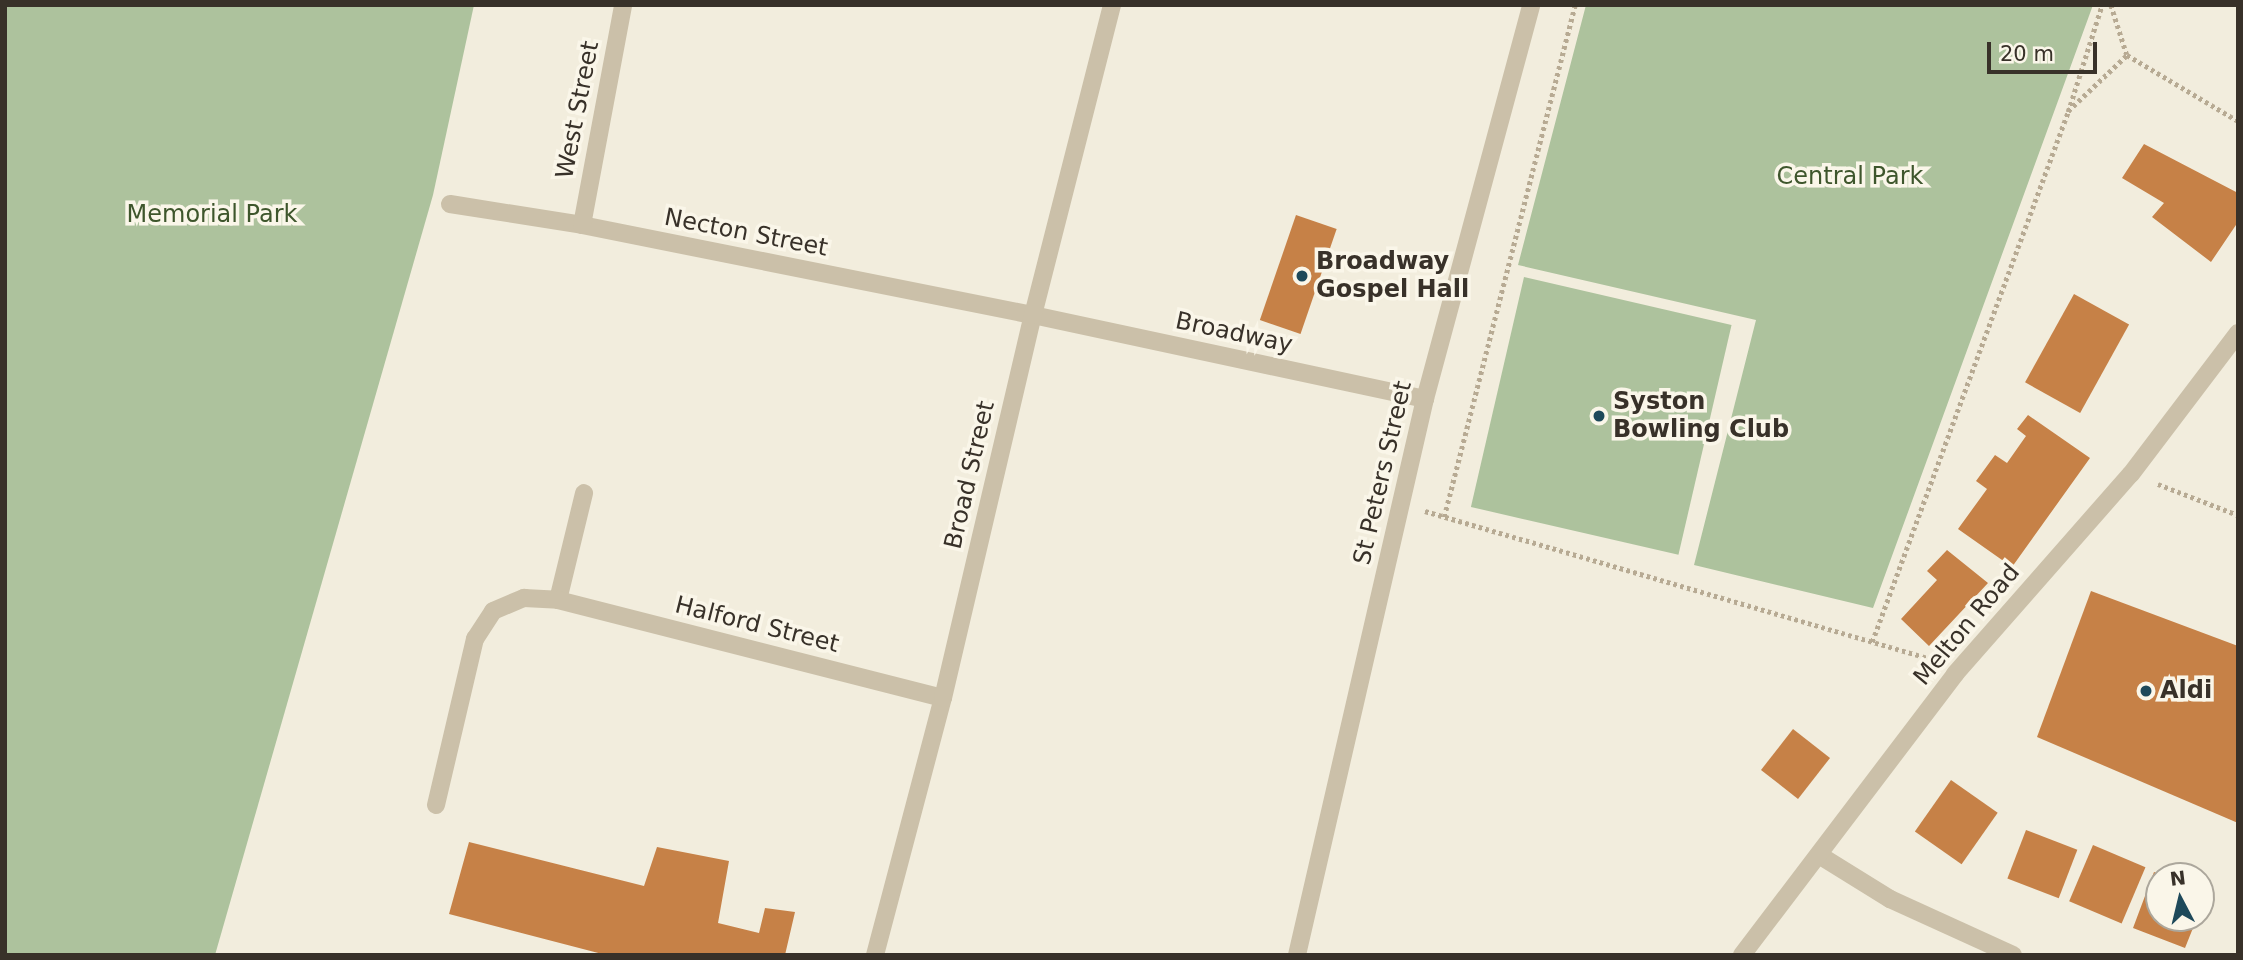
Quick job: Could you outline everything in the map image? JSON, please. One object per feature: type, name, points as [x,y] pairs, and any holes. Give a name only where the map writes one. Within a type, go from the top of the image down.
[{"type":"street","name":"West Street","points":[[582,225],[623,5]]},
{"type":"street","name":"Broad Street","points":[[875,955],[943,698],[1032,315],[1112,5]]},
{"type":"street","name":"St Peters Street","points":[[1297,955],[1425,399],[1531,5]]},
{"type":"street","name":"Necton Street","points":[[450,204],[582,225],[1032,315]]},
{"type":"street","name":"Broadway","points":[[1032,315],[1425,399]]},
{"type":"street","name":"Melton Road","points":[[1742,955],[1955,674],[2131,474],[2238,334]]},
{"type":"street","points":[[558,600],[584,493]]},
{"type":"street","name":"Halford Street","points":[[436,805],[475,639],[493,611],[524,598],[558,600],[943,698]]},
{"type":"street","points":[[1819,855],[1889,899],[1960,934],[2013,955]]},
{"type":"path","points":[[1444,517],[1575,5]]},
{"type":"path","points":[[1872,642],[2068,112],[2102,5]]},
{"type":"path","points":[[2111,5],[2127,55],[2238,121]]},
{"type":"path","points":[[2068,112],[2127,55]]},
{"type":"path","points":[[2131,474],[2238,515]]},
{"type":"path","points":[[1400,504],[1935,660],[1955,674]]},
{"type":"green space","name":"Memorial Park","points":[[5,5],[474,5],[433,195],[215,955],[5,955]]},
{"type":"green space","name":"Central Park","points":[[1586,5],[2093,5],[1873,608],[1694,565],[1756,320],[1518,265]]},
{"type":"green space","name":"Syston Bowling Club","points":[[1524,277],[1732,325],[1678,555],[1471,507]]},
{"type":"building","points":[[2144,144],[2238,193],[2238,222],[2211,262],[2152,217],[2164,203],[2122,178]]},
{"type":"building","name":"Broadway Gospel Hall","points":[[1296,215],[1337,229],[1301,334],[1260,320]]},
{"type":"building","points":[[2074,294],[2129,325],[2080,413],[2025,382]]},
{"type":"building","points":[[2028,415],[2090,458],[2012,567],[1958,529],[1987,489],[1976,481],[1995,455],[2007,463],[2026,436],[2017,429]]},
{"type":"building","points":[[1947,550],[1988,583],[1929,646],[1901,619],[1937,580],[1927,571]]},
{"type":"building","name":"Aldi","points":[[2091,591],[2238,646],[2238,823],[2037,737]]},
{"type":"building","points":[[1793,729],[1830,758],[1798,799],[1761,770]]},
{"type":"building","points":[[1951,780],[1998,813],[1962,864],[1915,832]]},
{"type":"building","points":[[2026,830],[2077,850],[2059,898],[2007,879]]},
{"type":"building","points":[[469,842],[644,886],[657,847],[729,861],[718,923],[759,933],[765,908],[795,912],[785,955],[606,955],[449,914]]},
{"type":"building","points":[[2093,845],[2145,867],[2122,923],[2069,901]]},
{"type":"building","points":[[2145,896],[2145,932],[2191,932],[2185,948],[2133,928]]},
{"type":"place","name":"Broadway Gospel Hall","points":[[1302,276]]},
{"type":"place","name":"Syston Bowling Club","points":[[1599,416]]},
{"type":"place","name":"Aldi","points":[[2146,691]]}]
